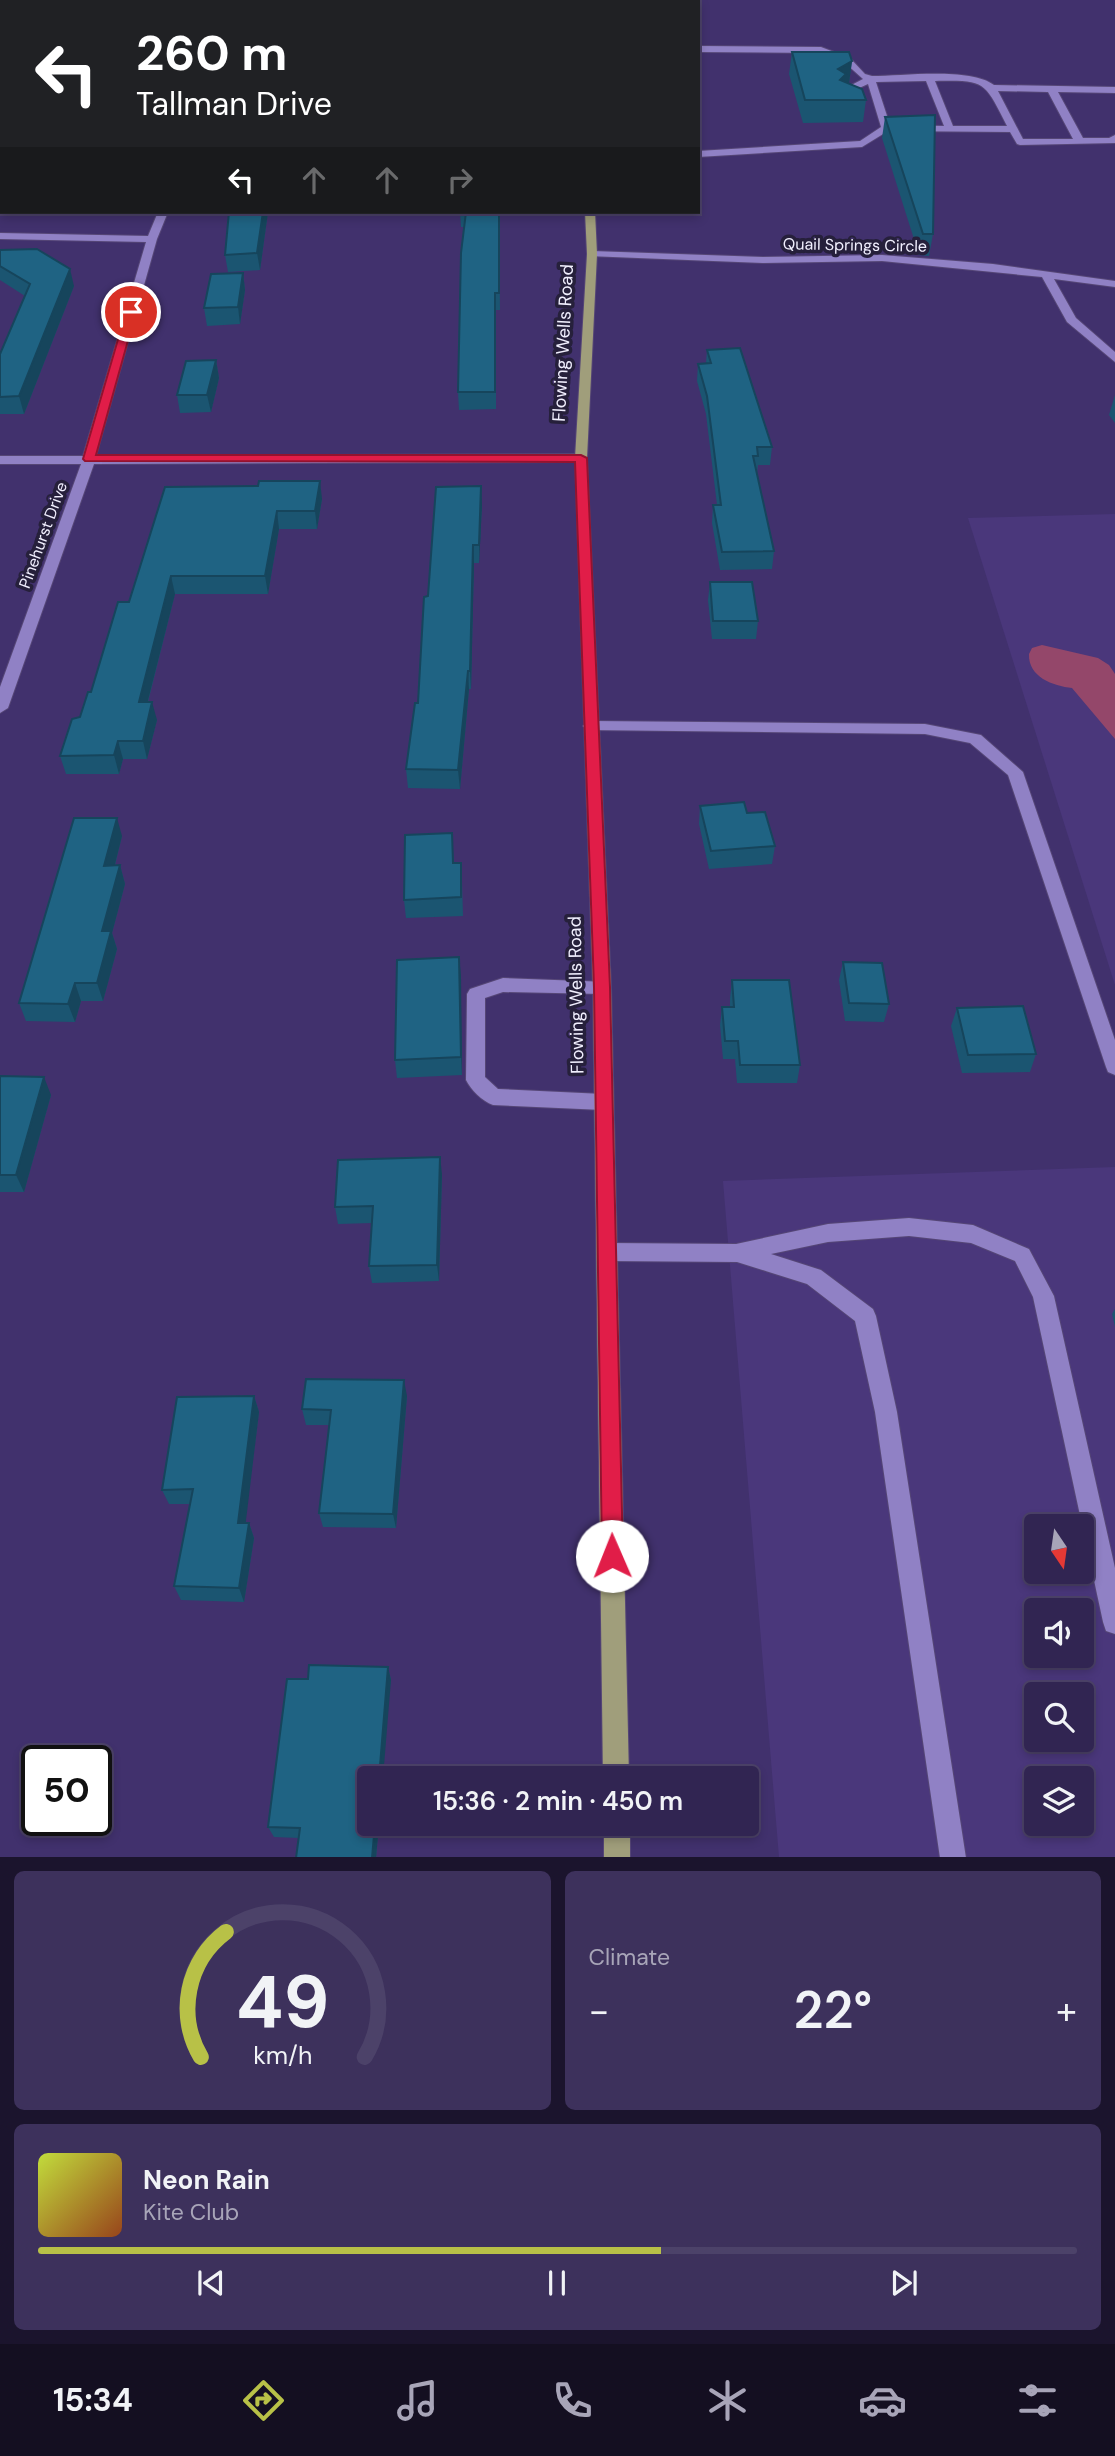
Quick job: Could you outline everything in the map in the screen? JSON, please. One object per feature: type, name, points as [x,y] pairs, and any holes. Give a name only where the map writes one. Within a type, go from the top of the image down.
[{"type":"main road","name":"Flowing Wells Road","points":[[590,214],[592,254],[581,458],[602,987],[616,1766]]},
{"type":"main road","points":[[617,1836],[617,1857]]},
{"type":"street","points":[[700,49],[821,50],[847,60],[862,76],[871,79],[960,78],[983,81],[992,88],[1020,142],[1112,141],[1115,138]]},
{"type":"street","points":[[929,78],[950,129]]},
{"type":"street","points":[[843,92],[871,79]]},
{"type":"street","points":[[871,79],[886,128]]},
{"type":"street","points":[[992,88],[1114,89]]},
{"type":"street","points":[[1051,88],[1080,142]]},
{"type":"street","points":[[870,110],[882,115]]},
{"type":"street","points":[[700,154],[862,144],[886,128],[1014,129]]},
{"type":"street","name":"Pinehurst Drive","points":[[0,708],[89,459],[152,239],[162,214]]},
{"type":"street","points":[[0,236],[152,239]]},
{"type":"street","name":"Quail Springs Circle","points":[[592,254],[763,260],[882,258],[1046,274],[1115,284]]},
{"type":"street","points":[[1046,274],[1071,320],[1115,358]]},
{"type":"street","points":[[0,460],[581,458]]},
{"type":"street","points":[[591,726],[925,729],[975,739],[1015,772],[1115,1067]]},
{"type":"street","points":[[602,987],[503,985],[476,994],[475,1080],[493,1097],[603,1102]]},
{"type":"street","points":[[608,1252],[736,1253],[828,1233],[909,1227],[973,1234],[1022,1255],[1043,1296],[1115,1622]]},
{"type":"street","points":[[736,1253],[814,1277],[865,1316],[886,1412],[953,1857]]},
{"type":"shaded area","points":[[1115,514],[1115,985],[968,518]]},
{"type":"shaded area","points":[[1042,645],[1098,658],[1109,665],[1115,674],[1115,739],[1072,688],[1043,679],[1033,669],[1029,654],[1032,648]]},
{"type":"shaded area","points":[[1115,1167],[1115,1857],[779,1857],[723,1181]]},
{"type":"building","points":[[792,52],[849,52],[852,61],[838,69],[846,74],[840,80],[862,89],[866,100],[805,100]]},
{"type":"building","points":[[935,115],[933,234],[923,234],[885,117]]},
{"type":"building","points":[[229,214],[263,214],[257,253],[225,255]]},
{"type":"building","points":[[466,214],[499,214],[499,293],[495,293],[495,392],[458,392],[461,253]]},
{"type":"building","points":[[37,249],[70,269],[19,396],[0,397],[0,354],[30,284],[0,266],[0,250]]},
{"type":"building","points":[[243,273],[238,307],[204,308],[211,274]]},
{"type":"building","points":[[740,348],[772,447],[757,447],[758,456],[753,456],[774,551],[722,552],[713,505],[721,505],[707,396],[698,364],[711,363],[707,350]]},
{"type":"building","points":[[216,360],[207,395],[177,395],[186,361]]},
{"type":"building","points":[[259,481],[320,481],[315,511],[277,511],[265,576],[171,576],[139,702],[152,702],[143,741],[118,741],[114,755],[60,756],[72,719],[80,717],[88,692],[91,692],[118,602],[129,602],[165,487],[258,486]]},
{"type":"building","points":[[481,486],[479,545],[473,545],[470,671],[458,770],[406,769],[415,703],[418,703],[424,597],[428,596],[436,487]]},
{"type":"building","points":[[710,582],[752,582],[758,621],[713,621]]},
{"type":"building","points":[[744,802],[747,813],[765,812],[775,846],[711,851],[700,806]]},
{"type":"building","points":[[74,818],[117,818],[104,866],[120,865],[102,931],[111,931],[97,983],[75,983],[68,1004],[19,1003]]},
{"type":"building","points":[[452,833],[453,863],[461,863],[461,897],[404,900],[405,835]]},
{"type":"building","points":[[459,957],[461,1057],[395,1060],[397,960]]},
{"type":"building","points":[[843,962],[882,963],[889,1004],[849,1003]]},
{"type":"building","points":[[732,980],[789,980],[800,1065],[740,1065],[738,1041],[725,1041],[722,1007],[734,1007]]},
{"type":"building","points":[[1023,1006],[1036,1054],[968,1055],[957,1008]]},
{"type":"building","points":[[0,1076],[44,1077],[16,1175],[0,1175]]},
{"type":"building","points":[[440,1157],[437,1265],[369,1266],[373,1206],[335,1207],[338,1160]]},
{"type":"building","points":[[306,1379],[404,1380],[393,1514],[319,1513],[331,1410],[302,1409]]},
{"type":"building","points":[[254,1396],[238,1523],[249,1523],[239,1588],[174,1586],[193,1489],[162,1490],[177,1397]]},
{"type":"building","points":[[309,1665],[388,1667],[380,1766],[357,1766],[357,1836],[374,1836],[372,1857],[296,1857],[300,1828],[268,1827],[287,1679],[308,1679]]},
{"type":"route","points":[[131,312],[89,459],[581,458],[602,987],[612,1556]]}]
